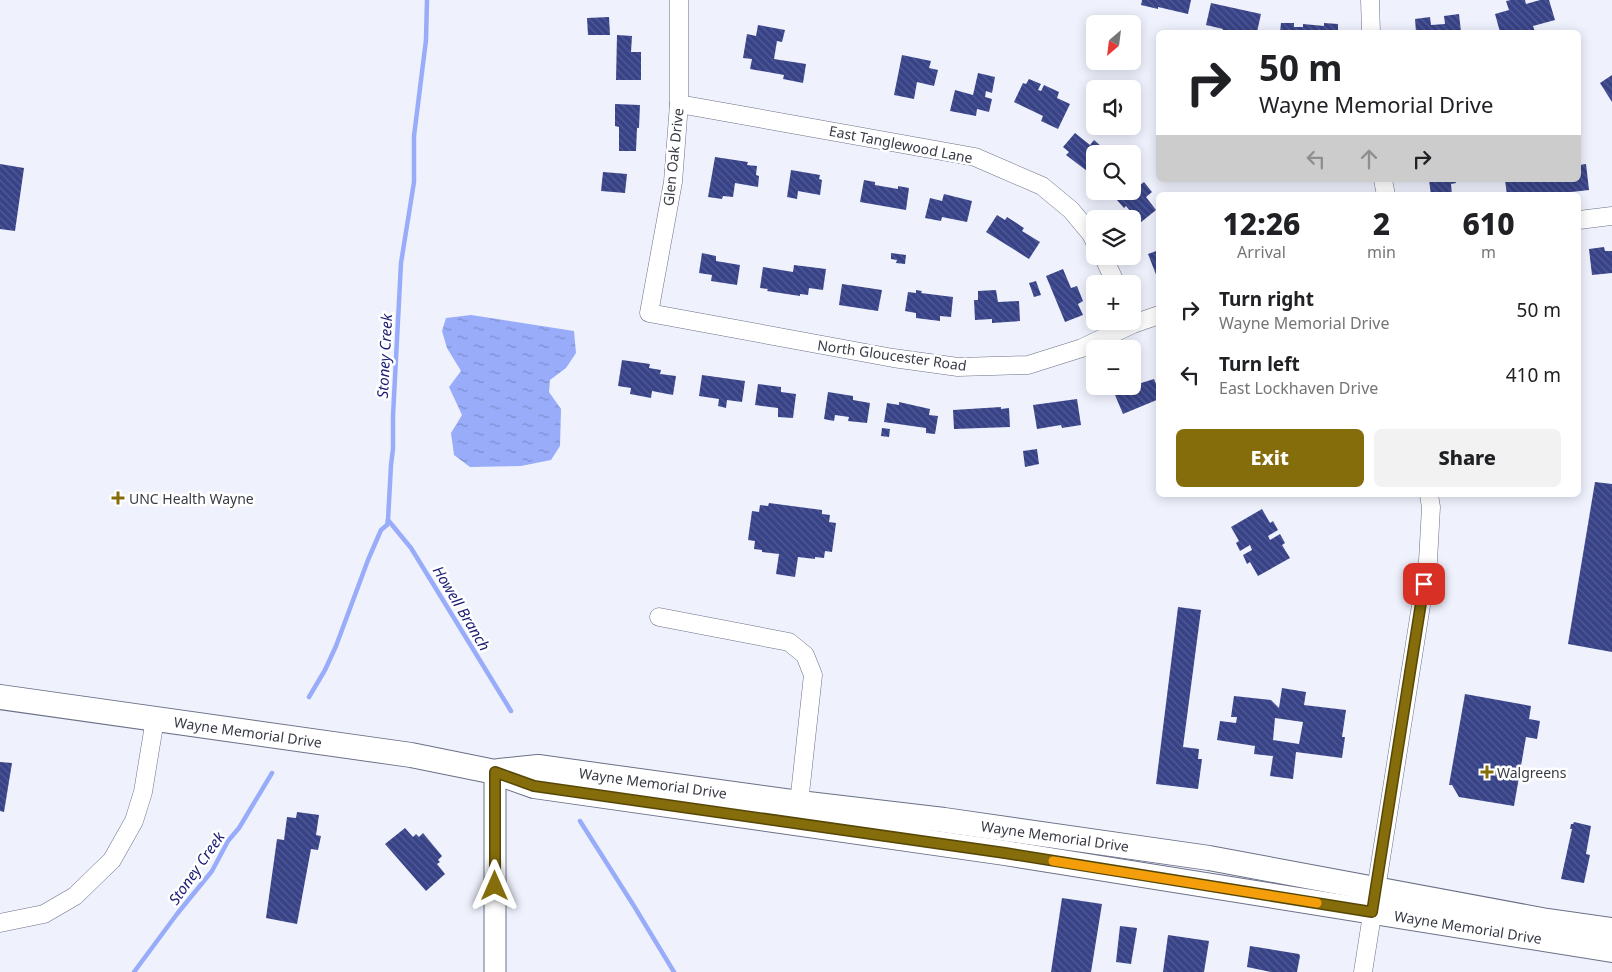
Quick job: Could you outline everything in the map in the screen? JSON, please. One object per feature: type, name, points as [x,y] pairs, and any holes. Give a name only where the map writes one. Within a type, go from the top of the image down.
[{"type":"main road","name":"Wayne Memorial Drive","points":[[0,697],[411,755],[495,772],[534,786],[1005,853],[1612,930]]},
{"type":"main road","name":"Wayne Memorial Drive","points":[[495,772],[538,767],[799,803],[944,820],[1208,858],[1374,901],[1612,950]]},
{"type":"street","name":"Glen Oak Drive","points":[[649,313],[672,182],[678,104],[679,0]]},
{"type":"street","points":[[1370,0],[1371,30]]},
{"type":"street","name":"East Tanglewood Lane","points":[[678,104],[975,157],[1042,186],[1070,210],[1086,228]]},
{"type":"street","points":[[1581,220],[1612,216]]},
{"type":"street","name":"North Gloucester Road","points":[[649,313],[893,358],[958,367],[1028,365],[1082,348],[1118,330]]},
{"type":"street","name":"North Gloucester Road","points":[[1141,320],[1156,316]]},
{"type":"street","points":[[1363,972],[1428,561],[1431,507],[1429,497]]},
{"type":"street","points":[[659,617],[789,642],[805,655],[813,675],[799,803]]},
{"type":"street","points":[[0,923],[44,914],[75,896],[112,860],[134,821],[143,792],[155,719]]},
{"type":"street","points":[[494,972],[495,772]]},
{"type":"water","points":[[471,315],[574,331],[576,353],[566,368],[550,380],[549,392],[561,409],[560,446],[551,460],[521,466],[470,467],[454,455],[451,433],[462,415],[449,387],[461,371],[447,348],[442,331],[446,318]]},
{"type":"building","points":[[1142,0],[1191,0],[1188,14],[1141,5]]},
{"type":"building","points":[[1525,0],[1526,4],[1540,0],[1549,0],[1555,20],[1533,26],[1534,30],[1499,30],[1495,14],[1509,10],[1506,1]]},
{"type":"building","points":[[1211,3],[1261,14],[1257,30],[1223,30],[1206,25]]},
{"type":"building","points":[[1459,14],[1461,30],[1416,30],[1415,19],[1430,17],[1431,25],[1445,24],[1444,16]]},
{"type":"building","points":[[609,17],[610,35],[588,35],[587,18]]},
{"type":"building","points":[[1281,23],[1294,23],[1294,27],[1303,27],[1303,24],[1324,26],[1324,23],[1338,24],[1338,30],[1280,30]]},
{"type":"building","points":[[758,25],[785,30],[782,42],[777,41],[774,59],[806,64],[803,83],[783,79],[784,75],[750,69],[752,59],[743,58],[747,34],[756,36]]},
{"type":"building","points":[[617,35],[632,36],[631,52],[641,52],[641,80],[616,80]]},
{"type":"building","points":[[902,55],[931,61],[929,68],[938,70],[934,86],[917,82],[914,99],[894,95]]},
{"type":"building","points":[[978,73],[995,77],[992,93],[986,91],[985,97],[992,99],[989,112],[977,109],[976,116],[950,111],[955,90],[973,95]]},
{"type":"building","points":[[1612,75],[1612,102],[1600,83]]},
{"type":"building","points":[[1029,79],[1041,84],[1038,90],[1041,91],[1044,85],[1059,92],[1057,98],[1070,104],[1058,129],[1041,121],[1043,116],[1014,102],[1023,83],[1026,84]]},
{"type":"building","points":[[615,104],[640,105],[636,151],[619,151],[619,127],[615,126]]},
{"type":"building","points":[[1075,133],[1090,145],[1086,145],[1086,170],[1066,155],[1069,152],[1063,147]]},
{"type":"building","points":[[1094,140],[1100,145],[1090,145]]},
{"type":"building","points":[[715,157],[748,162],[747,165],[757,166],[756,175],[759,176],[758,187],[735,183],[733,197],[723,196],[722,199],[708,197]]},
{"type":"building","points":[[0,164],[24,168],[15,231],[0,229]]},
{"type":"building","points":[[1586,164],[1589,190],[1571,192],[1507,192],[1505,182],[1581,182],[1581,165]]},
{"type":"building","points":[[791,170],[820,175],[819,179],[822,180],[820,195],[798,191],[797,199],[787,197]]},
{"type":"building","points":[[603,172],[627,174],[625,193],[601,191]]},
{"type":"building","points":[[864,180],[875,182],[875,185],[898,189],[898,186],[909,188],[906,210],[860,202]]},
{"type":"building","points":[[1144,182],[1152,192],[1146,197],[1156,210],[1141,222],[1141,210],[1129,210],[1126,206],[1124,208],[1117,200],[1141,200],[1141,184]]},
{"type":"building","points":[[1429,182],[1456,182],[1451,184],[1452,192],[1431,192]]},
{"type":"building","points":[[944,194],[972,201],[967,222],[942,217],[941,221],[925,218],[930,198],[942,201]]},
{"type":"building","points":[[997,215],[1005,220],[1007,217],[1024,228],[1022,231],[1040,242],[1029,259],[986,232]]},
{"type":"building","points":[[1604,247],[1605,251],[1612,251],[1612,273],[1592,275],[1589,249]]},
{"type":"building","points":[[1156,251],[1156,274],[1148,254]]},
{"type":"building","points":[[702,253],[716,256],[716,261],[740,265],[737,285],[711,281],[712,275],[699,273]]},
{"type":"building","points":[[891,253],[906,255],[905,264],[896,263],[897,260],[891,259]]},
{"type":"building","points":[[794,265],[826,269],[823,290],[809,288],[808,295],[800,294],[800,296],[767,291],[768,289],[760,288],[763,267],[793,272]]},
{"type":"building","points":[[1063,269],[1071,288],[1077,286],[1083,301],[1078,304],[1083,315],[1065,322],[1046,276]]},
{"type":"building","points":[[1036,281],[1041,295],[1034,297],[1029,283]]},
{"type":"building","points":[[842,284],[882,290],[878,311],[839,305]]},
{"type":"building","points":[[916,290],[922,291],[921,293],[953,297],[951,317],[940,316],[940,321],[916,318],[916,313],[905,311],[908,292],[916,293]]},
{"type":"building","points":[[996,290],[998,302],[1019,301],[1020,321],[992,323],[992,319],[975,320],[974,300],[978,300],[978,291]]},
{"type":"building","points":[[622,360],[650,364],[649,368],[661,370],[660,374],[676,376],[673,395],[652,391],[651,398],[630,394],[631,388],[618,386]]},
{"type":"building","points":[[702,375],[745,381],[742,402],[727,400],[726,408],[718,406],[719,399],[699,396]]},
{"type":"building","points":[[1154,379],[1156,384],[1156,400],[1123,414],[1115,395],[1141,395],[1141,383]]},
{"type":"building","points":[[758,384],[781,387],[781,392],[796,394],[793,418],[778,417],[778,408],[755,405]]},
{"type":"building","points":[[828,392],[853,396],[853,400],[870,403],[867,423],[848,421],[849,417],[835,415],[834,421],[824,419]]},
{"type":"building","points":[[1077,399],[1081,425],[1062,428],[1061,425],[1037,429],[1033,405]]},
{"type":"building","points":[[899,402],[930,409],[929,415],[938,416],[935,434],[926,433],[926,428],[884,422],[887,403],[899,405]]},
{"type":"building","points":[[1001,407],[1001,409],[1009,408],[1010,427],[954,429],[953,410]]},
{"type":"building","points":[[882,428],[890,429],[889,437],[881,436]]},
{"type":"building","points":[[1037,449],[1039,464],[1025,467],[1023,451]]},
{"type":"building","points":[[1595,482],[1612,484],[1612,652],[1568,644]]},
{"type":"building","points":[[769,503],[822,510],[822,514],[830,515],[829,522],[836,523],[832,552],[825,551],[824,558],[798,557],[795,577],[776,574],[779,554],[754,549],[755,541],[748,540],[752,511],[759,512],[760,505],[768,506]]},
{"type":"building","points":[[1262,509],[1270,523],[1273,521],[1278,530],[1268,536],[1270,540],[1280,534],[1285,543],[1282,545],[1290,558],[1258,576],[1250,562],[1247,564],[1243,555],[1252,550],[1250,545],[1240,551],[1236,543],[1239,541],[1231,527]]},
{"type":"building","points":[[1178,607],[1201,610],[1183,747],[1199,749],[1198,759],[1202,759],[1198,789],[1156,784]]},
{"type":"building","points":[[1282,688],[1306,692],[1304,705],[1346,710],[1342,737],[1345,737],[1342,758],[1296,752],[1293,779],[1270,776],[1273,756],[1254,754],[1255,746],[1217,740],[1220,721],[1236,723],[1237,717],[1231,717],[1234,696],[1271,700],[1279,708]],"holes":[[[1275,718],[1303,722],[1299,744],[1273,740]]]},
{"type":"building","points":[[1465,694],[1531,706],[1529,719],[1540,721],[1537,739],[1526,737],[1514,806],[1459,797],[1452,785],[1449,785]]},
{"type":"building","points":[[0,762],[12,763],[4,812],[0,811]]},
{"type":"building","points":[[297,812],[319,815],[316,835],[321,836],[318,850],[311,849],[297,924],[266,918],[277,839],[284,840],[287,817],[296,818]]},
{"type":"building","points":[[1574,822],[1591,826],[1586,854],[1590,855],[1584,883],[1561,879],[1572,829],[1570,829],[1571,824]]},
{"type":"building","points":[[405,828],[413,837],[416,834],[419,837],[423,833],[442,856],[437,864],[445,874],[426,891],[385,844]]},
{"type":"building","points":[[1062,898],[1102,904],[1091,972],[1051,972]]},
{"type":"building","points":[[1120,926],[1137,928],[1131,964],[1116,962]]},
{"type":"building","points":[[1168,935],[1209,941],[1204,972],[1163,972]]},
{"type":"building","points":[[1250,946],[1299,954],[1297,972],[1271,972],[1247,967]]},
{"type":"waterway","name":"Stoney Creek","points":[[309,697],[325,670],[336,646],[368,560],[381,530],[387,525],[388,520],[401,263],[414,182],[414,136],[426,40],[427,0]]},
{"type":"waterway","name":"Howell Branch","points":[[388,520],[411,548],[511,711]]},
{"type":"waterway","name":"Stoney Creek","points":[[134,972],[212,871],[228,841],[239,828],[272,773]]},
{"type":"waterway","name":"Howell Branch","points":[[580,821],[674,972]]},
{"type":"slow traffic","points":[[1053,861],[1317,903]]},
{"type":"place","name":"UNC Health Wayne","points":[[118,498]]},
{"type":"place","name":"Walgreens","points":[[1487,772]]},
{"type":"route","points":[[495,886],[495,772],[534,786],[1005,853],[1372,912],[1424,584]]}]
